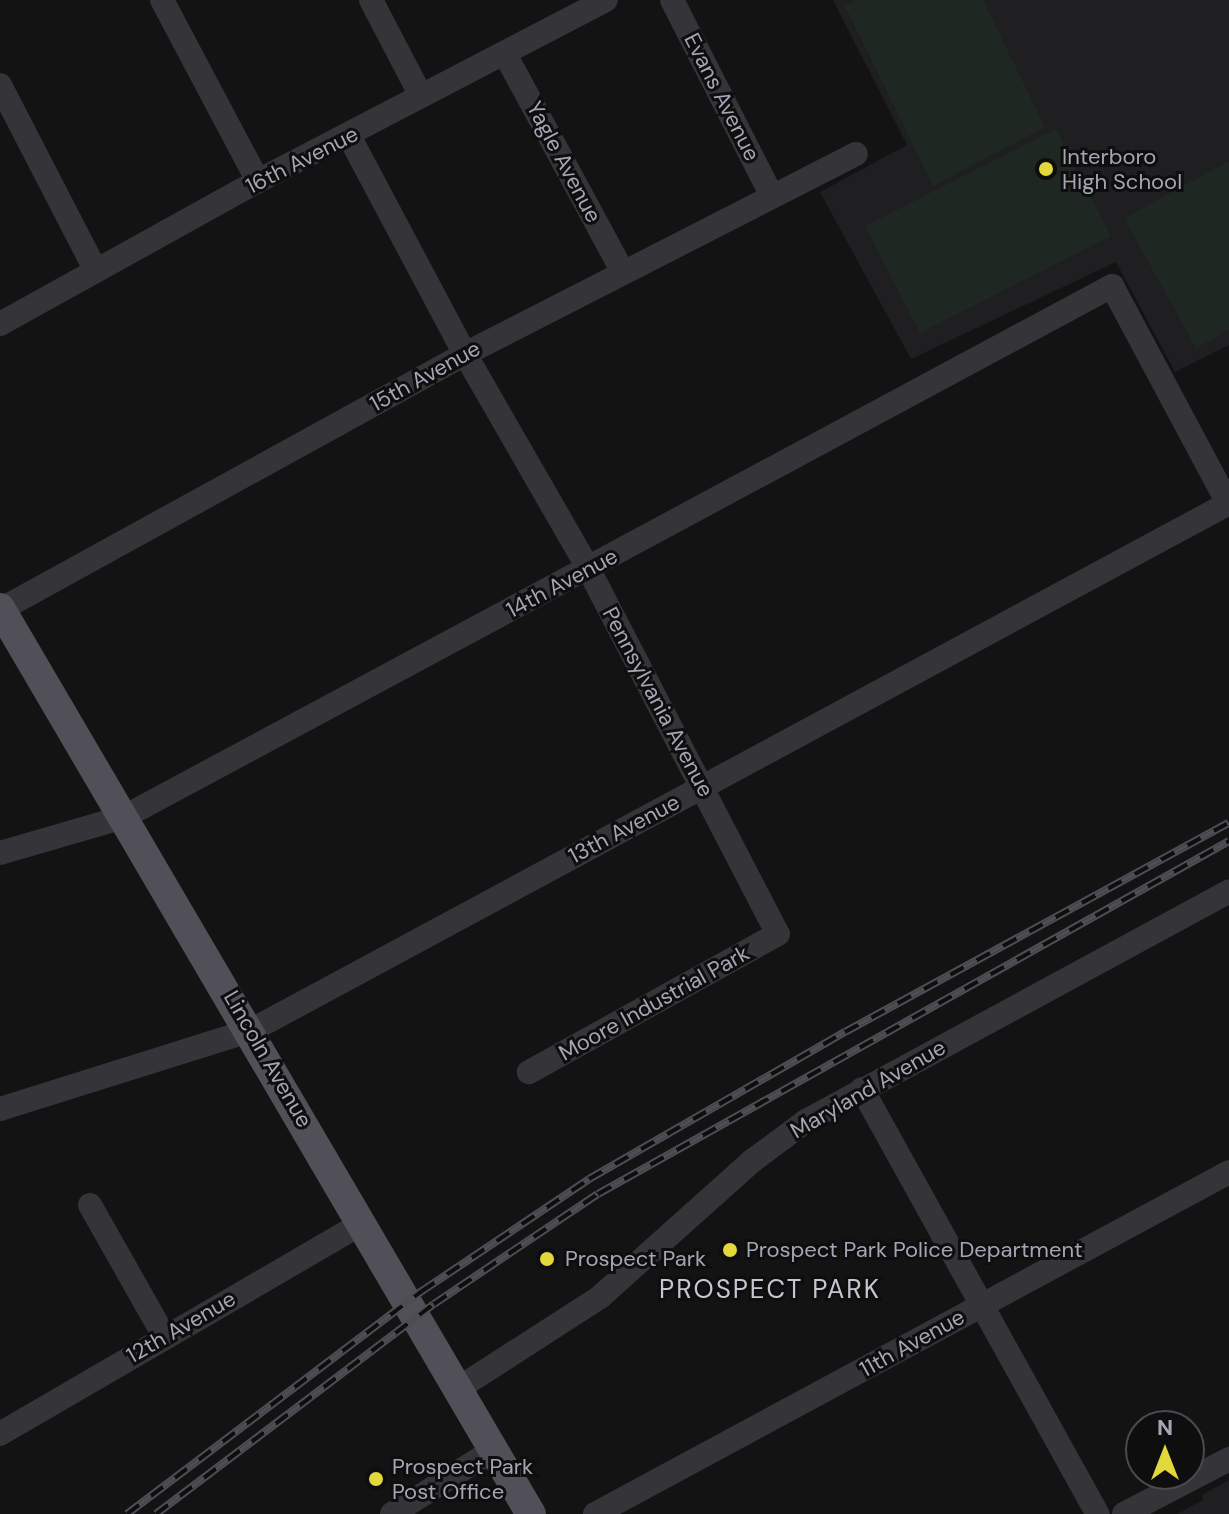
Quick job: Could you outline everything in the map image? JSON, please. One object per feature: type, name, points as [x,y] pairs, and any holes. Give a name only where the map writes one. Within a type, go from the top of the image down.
[{"type":"main road","name":"Lincoln Avenue","points":[[0,609],[252,1030],[531,1514]]},
{"type":"street","points":[[162,0],[258,181]]},
{"type":"street","points":[[371,0],[421,96]]},
{"type":"street","name":"16th Avenue","points":[[0,324],[258,181],[505,54],[578,7],[606,0]]},
{"type":"street","name":"Evans Avenue","points":[[672,0],[771,194]]},
{"type":"street","name":"Yagle Avenue","points":[[505,54],[622,270]]},
{"type":"street","points":[[0,85],[96,271]]},
{"type":"street","name":"Pennsylvania Avenue","points":[[349,136],[465,354],[588,568],[778,934]]},
{"type":"street","name":"15th Avenue","points":[[0,609],[622,270],[856,154]]},
{"type":"street","name":"14th Avenue","points":[[0,853],[124,817],[1112,286],[1229,504]]},
{"type":"street","name":"13th Avenue","points":[[0,1109],[252,1030],[1229,504]]},
{"type":"street","name":"Maryland Avenue","points":[[459,1388],[600,1297],[752,1161],[862,1089],[1229,891]]},
{"type":"street","name":"Moore Industrial Park","points":[[529,1072],[778,934]]},
{"type":"street","points":[[862,1089],[979,1307],[1098,1514]]},
{"type":"street","name":"11th Avenue","points":[[595,1514],[1229,1172]]},
{"type":"street","points":[[90,1205],[164,1336]]},
{"type":"street","name":"12th Avenue","points":[[0,1434],[363,1223]]},
{"type":"street","points":[[392,1514],[495,1449]]},
{"type":"street","points":[[1124,1514],[1229,1459]]},
{"type":"shaded area","name":"Interboro High School","points":[[833,0],[1229,0],[1229,345],[1175,372],[1116,262],[911,359],[820,192],[907,145]]},
{"type":"shaded area","points":[[856,0],[983,0],[1045,127],[933,186],[845,6]]},
{"type":"shaded area","points":[[1056,129],[1111,236],[920,333],[865,226]]},
{"type":"shaded area","points":[[1229,161],[1229,330],[1196,348],[1124,218]]},
{"type":"shaded area","points":[[1229,1480],[1229,1514],[1177,1514],[1203,1500],[1202,1495]]},
{"type":"railway","points":[[127,1514],[422,1291],[589,1179],[845,1032],[1229,823]]},
{"type":"railway","points":[[156,1514],[434,1304],[598,1194],[1229,841]]},
{"type":"place","name":"Interboro High School","points":[[1046,169]]},
{"type":"place","name":"Prospect Park Police Department","points":[[730,1250]]},
{"type":"place","name":"Prospect Park","points":[[547,1259]]},
{"type":"place","name":"Prospect Park Post Office","points":[[376,1479]]},
{"type":"district","name":"PROSPECT PARK","points":[[770,1290]]}]
